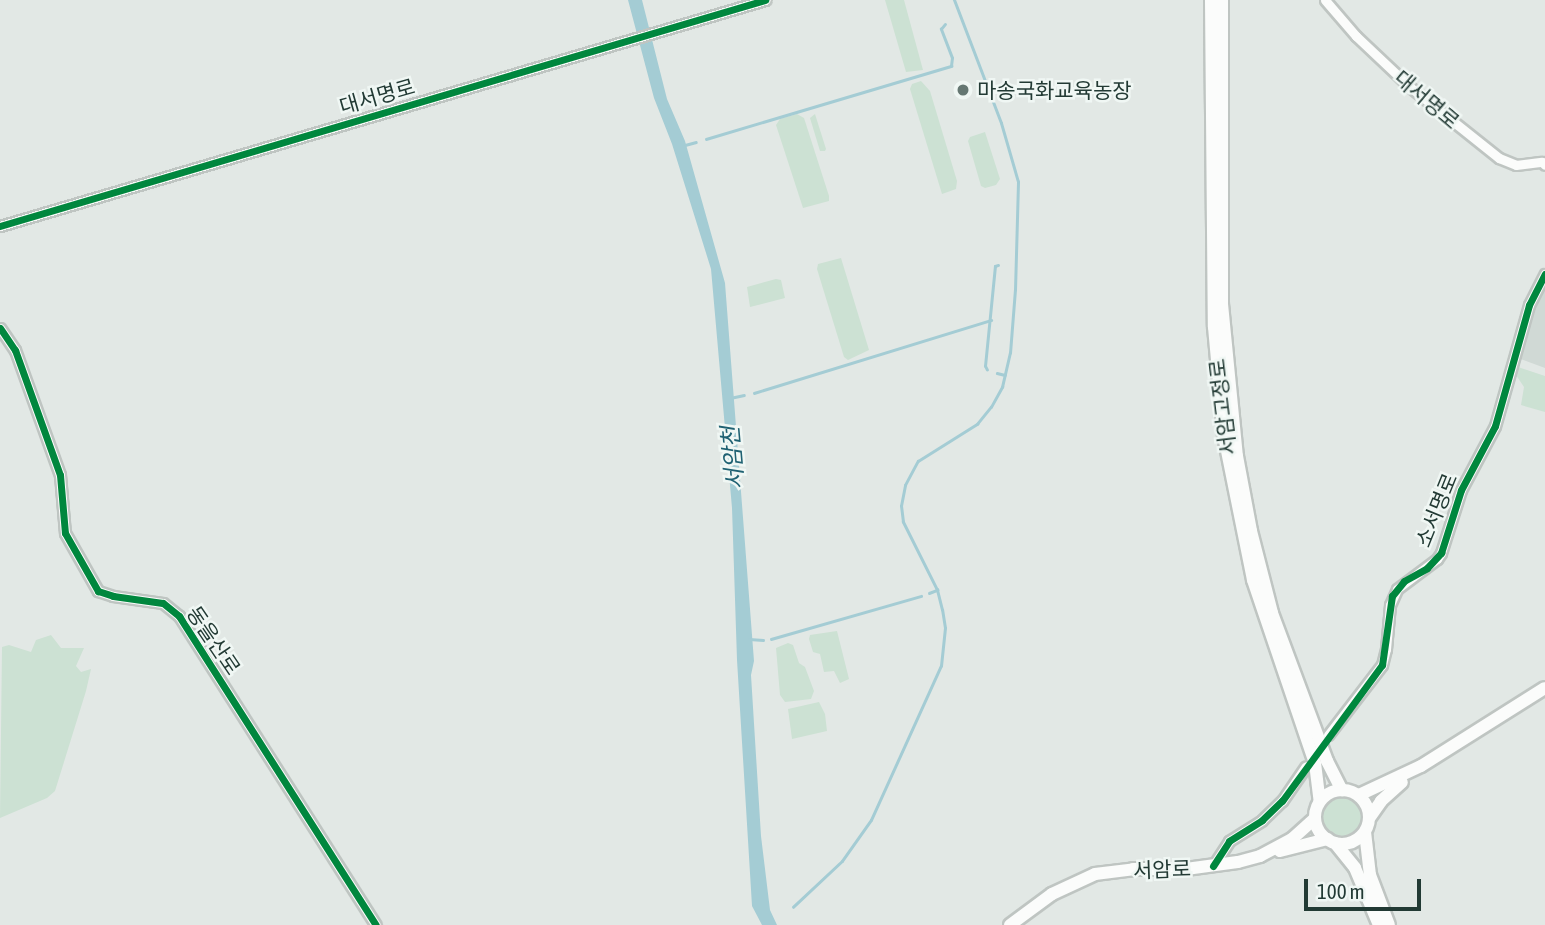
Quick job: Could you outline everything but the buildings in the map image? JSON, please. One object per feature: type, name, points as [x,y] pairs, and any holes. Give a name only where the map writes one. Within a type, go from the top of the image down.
[{"type":"main road","name":"서암고정로","points":[[1211,0],[1214,327],[1224,436],[1238,513],[1259,602],[1315,763],[1320,802]]},
{"type":"main road","name":"서암고정로","points":[[1223,0],[1222,304],[1237,456],[1260,569],[1280,638],[1327,761],[1342,790]]},
{"type":"main road","points":[[1359,795],[1421,766],[1545,688]]},
{"type":"main road","points":[[1389,925],[1370,875],[1365,832],[1370,817],[1381,801],[1421,766]]},
{"type":"main road","points":[[1370,817],[1359,795],[1342,790],[1333,791],[1320,802],[1315,818],[1321,834],[1331,841],[1355,868],[1378,925]]},
{"type":"main road","name":"서암로","points":[[1010,925],[1052,894],[1095,874],[1213,866],[1260,856],[1292,839],[1315,818]]},
{"type":"main road","points":[[1260,856],[1331,841],[1352,843],[1365,832]]},
{"type":"street","name":"대서명로","points":[[0,226],[765,0]]},
{"type":"street","name":"대서명로","points":[[1325,0],[1356,36],[1409,87],[1499,158],[1516,165],[1542,162],[1545,165]]},
{"type":"street","name":"소서명로","points":[[1328,735],[1382,665],[1392,596],[1404,581],[1427,568],[1441,553],[1461,490],[1495,426],[1530,305],[1545,275]]},
{"type":"street","name":"동을산로","points":[[0,327],[15,350],[60,475],[65,533],[99,591],[113,596],[163,603],[179,616],[376,925]]},
{"type":"street","points":[[1213,866],[1230,841],[1262,820],[1282,801],[1306,765]]},
{"type":"shaded area","points":[[1545,284],[1545,368],[1518,358],[1532,310]]},
{"type":"green space","points":[[885,0],[904,0],[923,70],[906,72]]},
{"type":"green space","points":[[921,81],[930,91],[957,181],[956,189],[942,194],[910,89],[912,84]]},
{"type":"green space","points":[[797,114],[804,118],[829,196],[829,201],[803,208],[776,125],[780,119]]},
{"type":"green space","points":[[815,114],[825,151],[820,151],[810,118]]},
{"type":"green space","points":[[985,132],[1000,179],[996,185],[985,188],[981,186],[968,141],[970,137]]},
{"type":"green space","points":[[841,258],[869,350],[848,360],[844,357],[817,269],[818,264]]},
{"type":"green space","points":[[781,280],[785,298],[750,307],[747,287]]},
{"type":"green space","points":[[1518,367],[1545,376],[1545,412],[1521,405],[1524,387],[1516,375]]},
{"type":"green space","points":[[837,631],[849,679],[840,683],[834,671],[824,672],[820,654],[813,652],[809,639],[810,635]]},
{"type":"green space","points":[[51,635],[61,648],[84,648],[76,666],[81,672],[91,669],[86,691],[55,791],[47,798],[0,818],[2,647],[9,645],[31,652],[36,640]]},
{"type":"green space","points":[[788,643],[793,645],[799,663],[805,667],[814,691],[811,699],[785,702],[780,695],[776,648]]},
{"type":"green space","points":[[819,702],[825,714],[827,731],[792,739],[788,709]]},
{"type":"green space","points":[[1342,797],[1356,803],[1362,817],[1356,831],[1342,837],[1328,831],[1322,817],[1328,803]]},
{"type":"water","name":"서암천","points":[[628,0],[642,0],[667,99],[685,141],[725,283],[754,661],[751,675],[761,836],[770,910],[777,925],[762,925],[752,906],[737,660],[732,508],[711,269],[672,144],[654,98]]},
{"type":"waterway","points":[[793,907],[842,861],[871,820],[941,666],[945,628],[942,610],[937,590],[903,522],[901,506],[905,485],[918,461],[977,424],[991,407],[1002,387],[1010,353],[1018,182],[1001,123],[954,0]]},
{"type":"waterway","points":[[706,139],[951,66],[952,58],[941,29],[945,24]]},
{"type":"waterway","points":[[685,145],[696,142]]},
{"type":"waterway","points":[[987,370],[985,366],[995,266],[998,265]]},
{"type":"waterway","points":[[754,393],[991,320]]},
{"type":"waterway","points":[[997,373],[1005,375]]},
{"type":"waterway","points":[[730,398],[744,395]]},
{"type":"waterway","points":[[929,593],[937,590]]},
{"type":"waterway","points":[[771,639],[921,596]]},
{"type":"waterway","points":[[749,639],[763,640]]},
{"type":"cycle path","points":[[0,226],[765,0]]},
{"type":"cycle path","points":[[1213,866],[1229,841],[1262,820],[1282,801],[1382,665],[1392,596],[1404,581],[1427,568],[1441,553],[1461,490],[1495,426],[1529,305],[1545,274]]},
{"type":"cycle path","points":[[0,328],[15,350],[60,475],[65,533],[98,591],[113,596],[163,603],[179,616],[376,925]]},
{"type":"place","name":"마송국화교육농장","points":[[963,90]]}]
